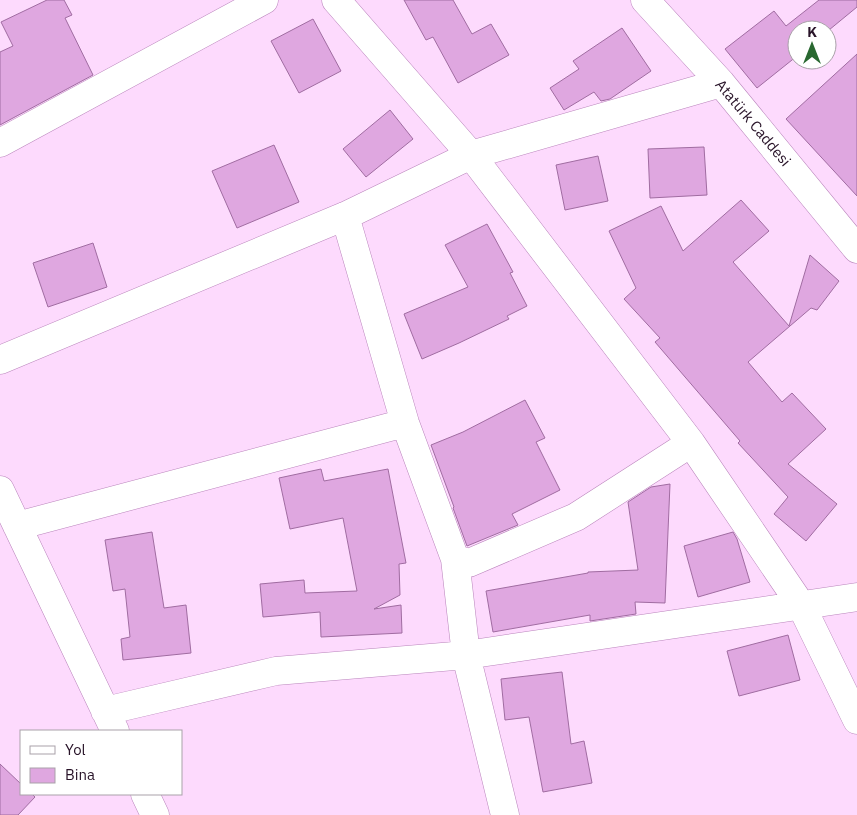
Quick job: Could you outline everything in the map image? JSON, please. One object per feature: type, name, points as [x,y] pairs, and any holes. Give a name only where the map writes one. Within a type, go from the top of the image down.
[{"type":"street","points":[[0,143],[264,0]]},
{"type":"street","points":[[336,0],[471,155],[691,443],[801,605],[857,720]]},
{"type":"street","name":"Atatürk Caddesi","points":[[646,0],[721,83],[857,249]]},
{"type":"street","points":[[0,360],[345,216],[471,155],[721,83]]},
{"type":"street","points":[[345,216],[405,422],[455,559],[466,655],[505,815]]},
{"type":"street","points":[[17,526],[405,422]]},
{"type":"street","points":[[455,559],[469,563],[576,517],[691,443]]},
{"type":"street","points":[[0,490],[110,721],[276,671],[466,655],[857,597]]},
{"type":"street","points":[[145,795],[155,815]]},
{"type":"building","points":[[47,0],[64,0],[72,15],[65,18],[93,75],[0,125],[0,52],[13,46],[1,22]]},
{"type":"building","points":[[404,0],[453,0],[472,34],[491,24],[509,55],[458,83],[433,37],[426,40]]},
{"type":"building","points":[[819,0],[857,0],[857,7],[837,23],[837,20],[794,20]]},
{"type":"building","points":[[774,11],[786,26],[787,64],[757,88],[725,49]]},
{"type":"building","points":[[313,19],[341,71],[299,93],[271,41]]},
{"type":"building","points":[[622,28],[651,71],[610,99],[601,101],[594,92],[564,110],[550,88],[579,69],[573,61]]},
{"type":"building","points":[[857,54],[857,196],[786,119]]},
{"type":"building","points":[[390,110],[413,139],[366,177],[343,149]]},
{"type":"building","points":[[274,145],[299,202],[237,228],[212,171]]},
{"type":"building","points":[[704,147],[707,195],[650,198],[648,149]]},
{"type":"building","points":[[598,156],[608,201],[565,210],[556,165]]},
{"type":"building","points":[[741,200],[769,231],[733,262],[789,326],[810,255],[839,281],[817,310],[811,308],[748,362],[782,402],[792,393],[826,429],[788,464],[837,504],[806,541],[774,514],[788,497],[738,443],[740,441],[655,342],[660,338],[624,299],[636,288],[609,231],[661,206],[683,251]]},
{"type":"building","points":[[487,224],[513,272],[510,273],[527,306],[507,316],[509,319],[422,359],[404,314],[468,287],[445,245]]},
{"type":"building","points":[[93,243],[107,287],[48,307],[33,263]]},
{"type":"building","points":[[525,400],[545,438],[536,442],[560,490],[512,514],[518,525],[467,546],[431,445],[463,432]]},
{"type":"building","points":[[321,469],[324,481],[388,469],[406,563],[399,564],[400,595],[374,609],[401,605],[402,633],[321,637],[320,612],[263,617],[260,584],[304,580],[305,593],[357,591],[343,518],[290,529],[279,478]]},
{"type":"building","points":[[670,484],[665,603],[635,602],[636,614],[590,621],[590,615],[493,632],[486,591],[588,572],[638,570],[628,502],[651,487]]},
{"type":"building","points":[[152,532],[164,608],[186,605],[191,653],[123,660],[121,639],[130,637],[125,589],[113,591],[105,540]]},
{"type":"building","points":[[733,532],[737,539],[750,582],[698,597],[684,546]]},
{"type":"building","points":[[788,635],[800,680],[739,696],[727,651]]},
{"type":"building","points":[[562,672],[571,744],[584,741],[592,783],[543,792],[529,717],[505,720],[501,679]]},
{"type":"building","points":[[0,764],[20,783],[20,795],[33,795],[35,797],[18,815],[0,815]]}]
